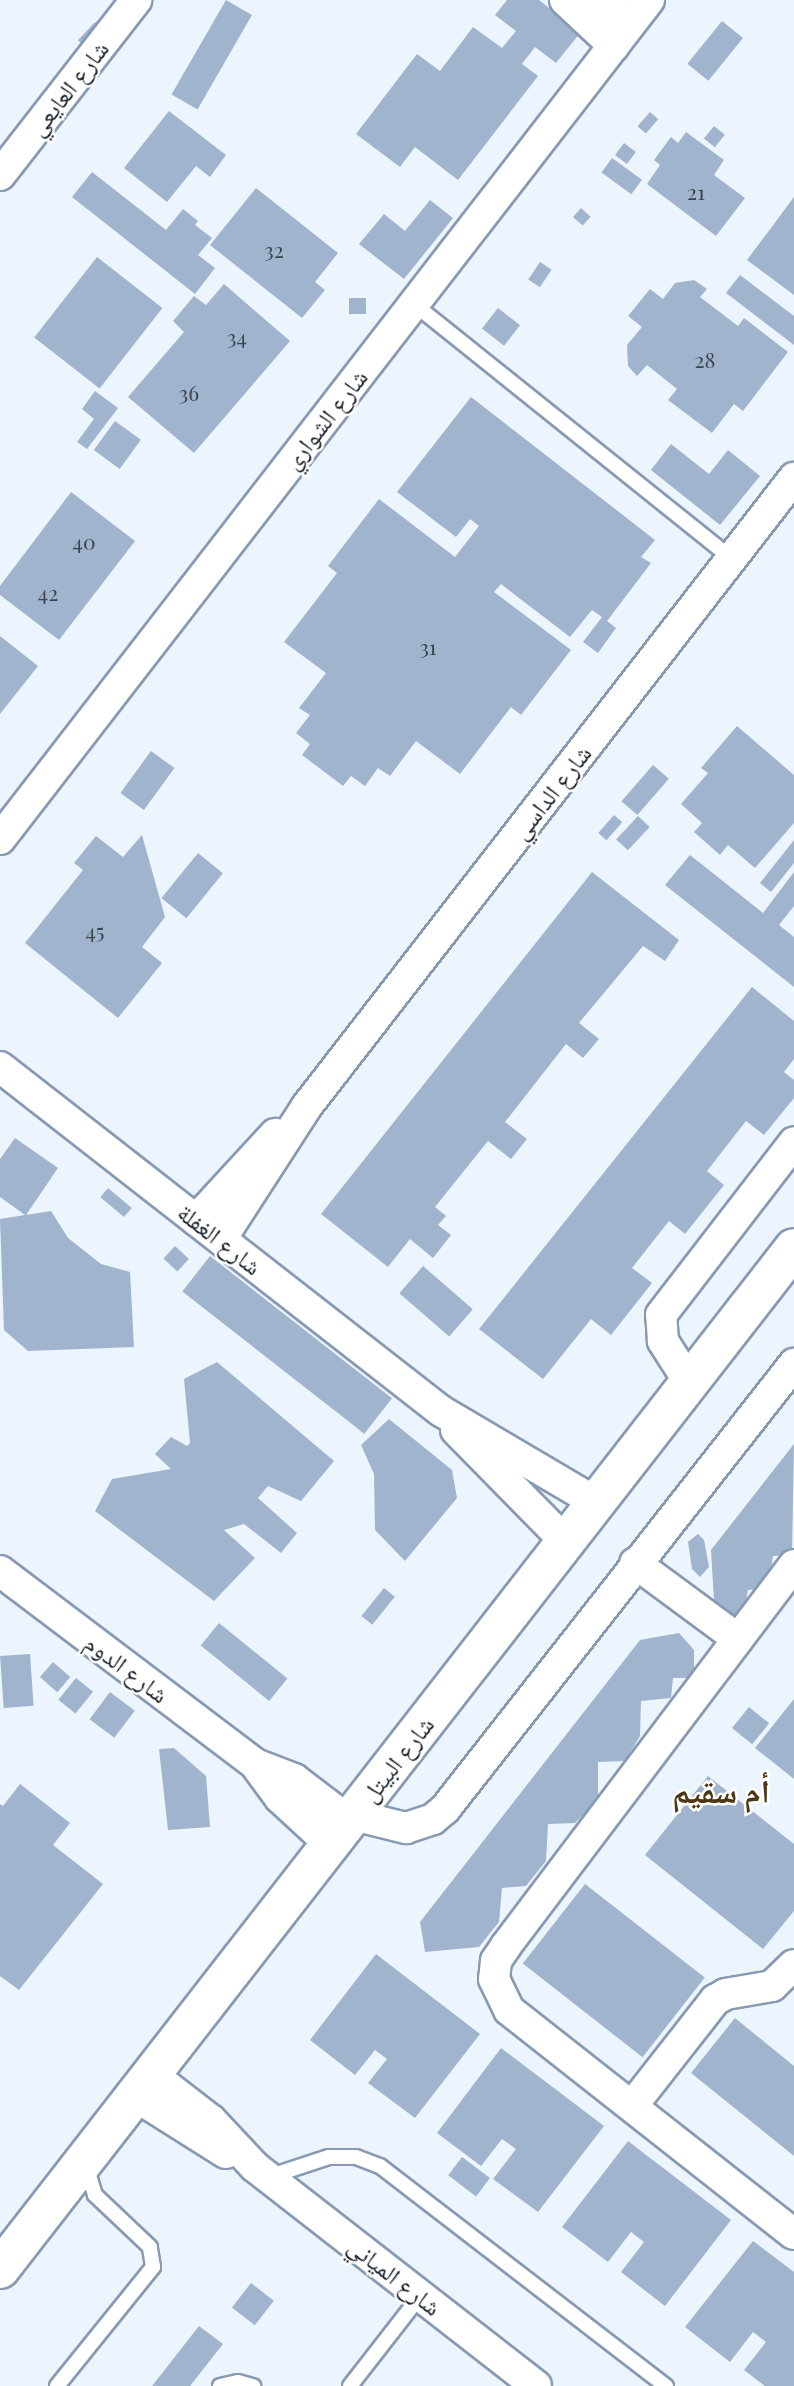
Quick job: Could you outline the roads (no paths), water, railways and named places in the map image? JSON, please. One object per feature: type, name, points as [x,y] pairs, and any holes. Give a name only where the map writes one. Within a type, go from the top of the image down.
[{"type":"street","name":"شارع العايعي","points":[[0,175],[136,0]]},
{"type":"street","points":[[565,0],[614,46]]},
{"type":"street","points":[[603,0],[641,11]]},
{"type":"street","name":"شارع الشواري","points":[[0,839],[641,11]]},
{"type":"street","name":"شارع الداسي","points":[[221,1239],[307,1106],[794,478]]},
{"type":"street","name":"شارع الغفلة","points":[[0,1067],[441,1410],[597,1503]]},
{"type":"street","name":"شارع الداسي","points":[[196,1220],[276,1133],[307,1106]]},
{"type":"street","points":[[689,1382],[663,1341],[661,1315],[794,1142]]},
{"type":"street","name":"شارع البيتل","points":[[0,2269],[146,2086],[343,1826],[567,1543],[794,1248]]},
{"type":"street","points":[[343,1826],[406,1828],[433,1819],[445,1809],[635,1563],[794,1364]]},
{"type":"street","name":"شارع الغفلة","points":[[441,1410],[567,1543]]},
{"type":"street","points":[[635,1563],[738,1639]]},
{"type":"street","points":[[794,1565],[496,1961],[499,1996],[509,2010],[794,2234]]},
{"type":"street","name":"شارع الدوم","points":[[0,1571],[255,1764],[294,1779],[343,1826]]},
{"type":"street","points":[[632,2106],[715,2000],[726,1994],[772,1986],[794,1965]]},
{"type":"street","name":"شارع المياني","points":[[146,2086],[211,2120],[261,2172],[536,2386]]},
{"type":"lane","points":[[414,304],[731,558]]},
{"type":"lane","points":[[261,2172],[329,2157],[356,2157],[380,2166],[666,2386]]},
{"type":"lane","points":[[57,2386],[153,2267],[153,2256],[144,2239],[95,2195],[86,2159]]},
{"type":"lane","points":[[350,2386],[420,2296]]},
{"type":"lane","points":[[220,2386],[238,2382],[253,2386]]},
{"type":"district","name":"أم سقيم","points":[[721,1790]]}]
